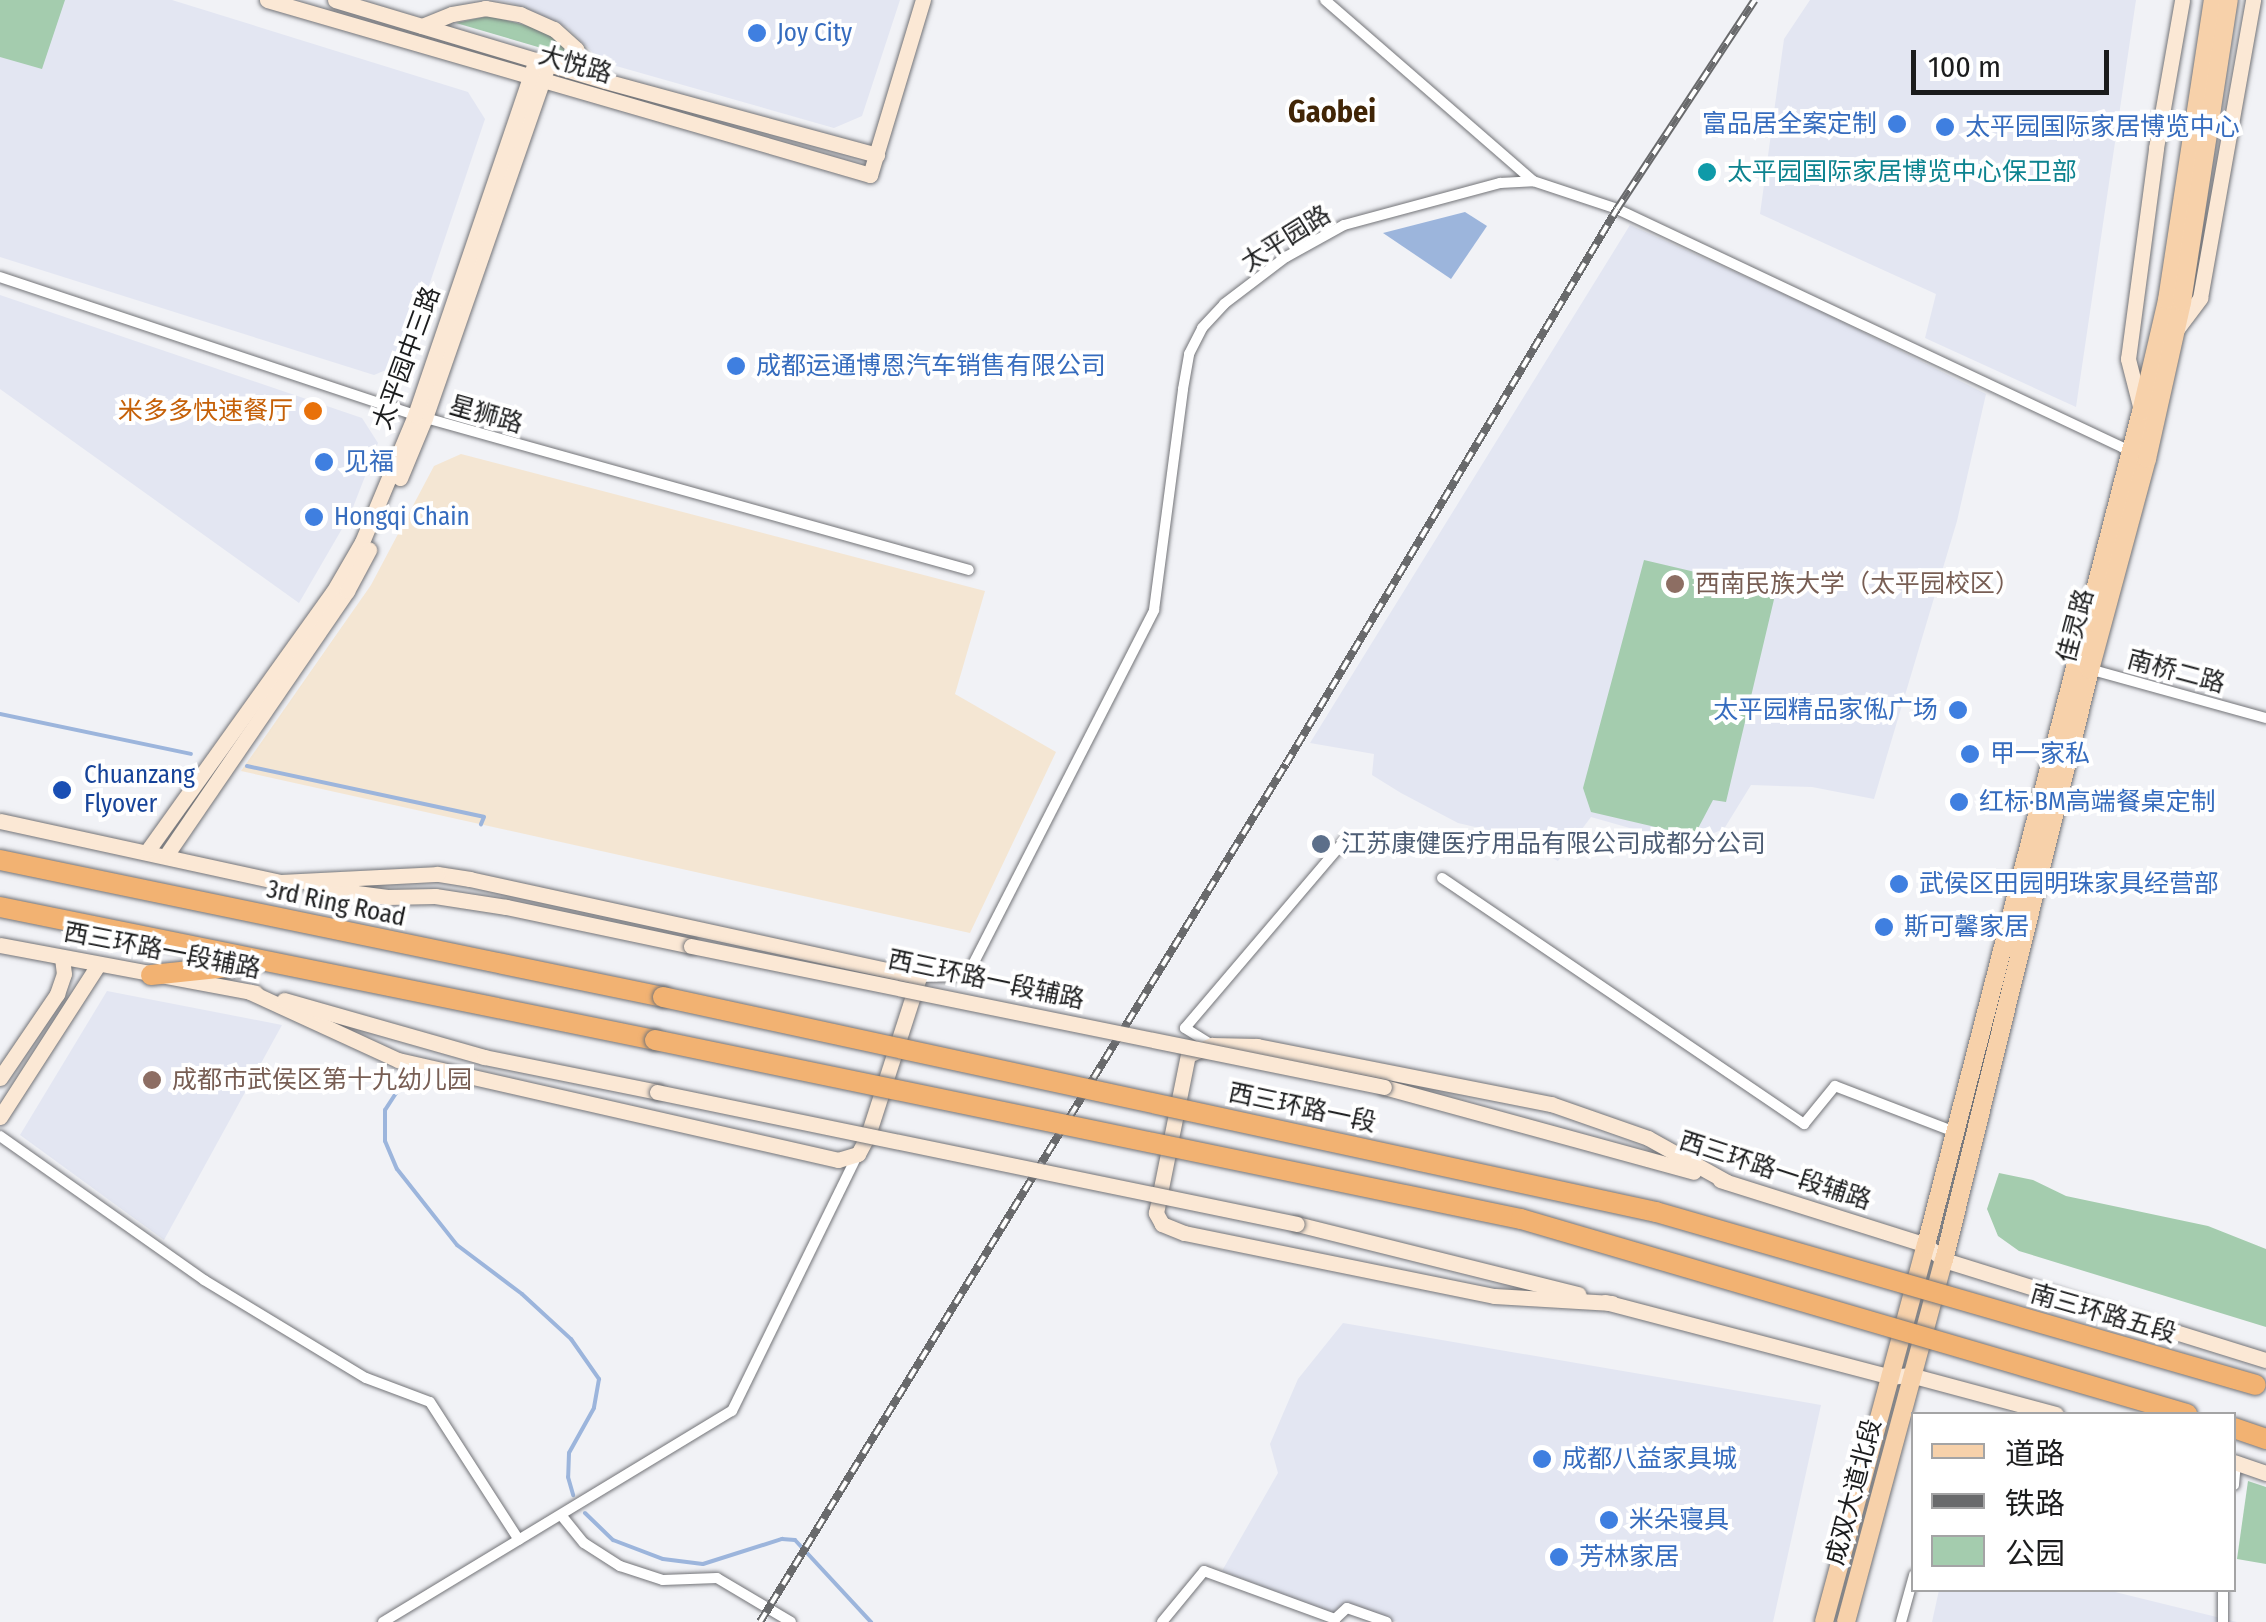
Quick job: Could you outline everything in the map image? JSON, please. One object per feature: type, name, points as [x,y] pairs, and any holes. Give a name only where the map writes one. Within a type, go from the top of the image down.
[{"type":"highway","name":"3rd Ring Road","points":[[0,860],[662,998]]},
{"type":"highway","points":[[0,907],[1520,1219],[2180,1412]]},
{"type":"highway","points":[[151,975],[270,963]]},
{"type":"highway","name":"西三环路一段","points":[[662,998],[1466,1168],[1656,1212],[1926,1288]]},
{"type":"highway","name":"南三环路五段","points":[[1926,1288],[2261,1386]]},
{"type":"highway","points":[[2239,1430],[2266,1439]]},
{"type":"main road","name":"大悦路","points":[[268,0],[870,175],[876,155]]},
{"type":"main road","points":[[335,0],[876,155],[923,0]]},
{"type":"main road","points":[[2141,412],[2128,359],[2156,148],[2182,0]]},
{"type":"main road","name":"佳灵路","points":[[1926,1245],[2139,455],[2177,329],[2174,301],[2213,0]]},
{"type":"main road","name":"佳灵路","points":[[2139,455],[2141,412],[2174,301],[2228,0]]},
{"type":"main road","points":[[2177,329],[2200,298],[2253,0]]},
{"type":"main road","points":[[422,26],[452,14],[485,8],[520,14],[554,29],[576,49],[590,76]]},
{"type":"main road","name":"太平园中三路","points":[[167,854],[370,549],[420,417],[542,62]]},
{"type":"main road","name":"太平园中三路","points":[[148,850],[333,592],[362,542],[420,417]]},
{"type":"main road","name":"佳灵路","points":[[1910,1375],[1944,1260],[2083,667]]},
{"type":"main road","name":"西三环路一段辅路","points":[[0,820],[167,854],[278,882],[349,894],[435,896],[506,906],[1384,1087],[1728,1182],[1926,1245],[1944,1260]]},
{"type":"main road","points":[[250,992],[398,1060],[838,1160],[858,1154],[918,977],[470,878],[437,874],[278,882]]},
{"type":"main road","name":"西三环路一段辅路","points":[[0,945],[250,992],[484,1057],[1297,1224],[1890,1377]]},
{"type":"main road","points":[[0,1078],[57,994],[64,974],[62,958]]},
{"type":"main road","points":[[0,1116],[98,966]]},
{"type":"main road","points":[[1612,1303],[1494,1296],[1184,1233],[1162,1224],[1156,1212],[1188,1055],[1212,1045],[1257,1046],[1550,1104],[1648,1138],[1728,1182]]},
{"type":"main road","name":"成双大道北段","points":[[1824,1622],[1926,1245]]},
{"type":"main road","points":[[1944,1260],[2266,1360]]},
{"type":"main road","points":[[1890,1377],[1910,1375],[2049,1412]]},
{"type":"main road","name":"成双大道北段","points":[[1846,1622],[1910,1375]]},
{"type":"main road","points":[[2236,1463],[2266,1473]]},
{"type":"street","points":[[1324,0],[1533,181]]},
{"type":"street","name":"太平园路","points":[[918,977],[966,976],[1154,610],[1183,389],[1189,354],[1202,328],[1224,304],[1286,257],[1344,225],[1500,183],[1533,181],[1617,210],[2139,455]]},
{"type":"street","name":"星狮路","points":[[0,277],[420,417],[968,570]]},
{"type":"street","name":"南桥二路","points":[[2083,667],[2266,718]]},
{"type":"street","points":[[1212,1045],[1185,1028],[1345,840]]},
{"type":"street","points":[[1442,878],[1804,1124],[1835,1086],[1956,1132]]},
{"type":"street","points":[[0,1136],[204,1280],[366,1378],[430,1402],[519,1540]]},
{"type":"street","points":[[383,1622],[732,1412],[858,1154]]},
{"type":"street","points":[[561,1515],[584,1543],[620,1566],[663,1580],[717,1578],[791,1622]]},
{"type":"street","points":[[1162,1622],[1204,1571],[1334,1619],[1347,1608],[1387,1622]]},
{"type":"street","points":[[1901,1622],[1911,1586]]},
{"type":"street","points":[[2222,1622],[2223,1592]]},
{"type":"shaded area","points":[[0,0],[172,0],[468,92],[485,119],[403,363],[374,375],[0,257]]},
{"type":"shaded area","points":[[488,0],[900,0],[862,116],[834,128],[602,62],[567,27],[509,2]]},
{"type":"shaded area","name":"太平园国际家居博览中心","points":[[1810,0],[2136,0],[2076,407],[1925,338],[1936,294],[1760,214],[1784,39]]},
{"type":"shaded area","name":"西南民族大学（太平园校区）","points":[[1630,225],[1813,307],[1986,394],[1957,521],[1874,799],[1812,787],[1751,785],[1724,829],[1686,844],[1591,817],[1558,861],[1509,835],[1458,823],[1401,793],[1372,775],[1374,754],[1310,743]]},
{"type":"shaded area","points":[[0,295],[362,418],[378,443],[350,515],[299,603],[0,389]]},
{"type":"shaded area","points":[[461,454],[985,591],[955,694],[1056,752],[970,933],[241,771],[371,585],[434,466]]},
{"type":"shaded area","name":"成都市武侯区第十九幼儿园","points":[[107,991],[282,1025],[164,1240],[20,1135]]},
{"type":"shaded area","name":"成都八益家具城","points":[[1343,1323],[1821,1405],[1773,1622],[1398,1622],[1340,1606],[1333,1614],[1222,1571],[1278,1473],[1270,1444],[1298,1379]]},
{"type":"shaded area","points":[[1939,1592],[2115,1592],[2237,1622],[1932,1622]]},
{"type":"green space","points":[[0,0],[65,0],[42,69],[0,57]]},
{"type":"green space","points":[[489,16],[540,29],[562,43],[572,57],[456,23]]},
{"type":"green space","points":[[1644,560],[1776,591],[1726,802],[1713,800],[1694,836],[1591,812],[1583,788]]},
{"type":"green space","points":[[1999,1173],[2033,1180],[2066,1196],[2208,1226],[2266,1249],[2266,1327],[2019,1251],[1998,1236],[1987,1209]]},
{"type":"green space","points":[[2248,1481],[2266,1487],[2266,1564],[2237,1559]]},
{"type":"water","points":[[1465,212],[1487,226],[1451,279],[1383,233]]},
{"type":"waterway","points":[[0,714],[191,754]]},
{"type":"waterway","points":[[247,766],[484,817],[481,824]]},
{"type":"waterway","points":[[400,1087],[385,1110],[385,1141],[397,1169],[457,1245],[522,1294],[571,1339],[599,1379],[594,1408],[569,1453],[568,1477],[573,1495]]},
{"type":"waterway","points":[[585,1513],[613,1540],[663,1559],[703,1564],[782,1539],[795,1540],[871,1622]]},
{"type":"railway","points":[[760,1622],[1286,764],[1617,209],[1755,0]]},
{"type":"place","name":"Joy City","points":[[757,33]]},
{"type":"place","name":"富品居全案定制","points":[[1897,124]]},
{"type":"place","name":"太平园国际家居博览中心","points":[[1945,127]]},
{"type":"place","name":"太平园国际家居博览中心保卫部","points":[[1707,172]]},
{"type":"place","name":"成都运通博恩汽车销售有限公司","points":[[736,366]]},
{"type":"place","name":"米多多快速餐厅","points":[[313,411]]},
{"type":"place","name":"见福","points":[[324,462]]},
{"type":"place","name":"Hongqi Chain","points":[[314,517]]},
{"type":"place","name":"西南民族大学（太平园校区）","points":[[1675,584]]},
{"type":"place","name":"太平园精品家俬广场","points":[[1958,710]]},
{"type":"place","name":"甲一家私","points":[[1970,754]]},
{"type":"place","name":"Chuanzang Flyover","points":[[62,790]]},
{"type":"place","name":"红标·BM高端餐桌定制","points":[[1959,802]]},
{"type":"place","name":"江苏康健医疗用品有限公司成都分公司","points":[[1321,844]]},
{"type":"place","name":"武侯区田园明珠家具经营部","points":[[1899,884]]},
{"type":"place","name":"斯可馨家居","points":[[1884,927]]},
{"type":"place","name":"成都市武侯区第十九幼儿园","points":[[152,1080]]},
{"type":"place","name":"成都八益家具城","points":[[1542,1459]]},
{"type":"place","name":"米朵寝具","points":[[1609,1520]]},
{"type":"place","name":"芳林家居","points":[[1559,1557]]},
{"type":"district","name":"Gaobei","points":[[1332,112]]}]
